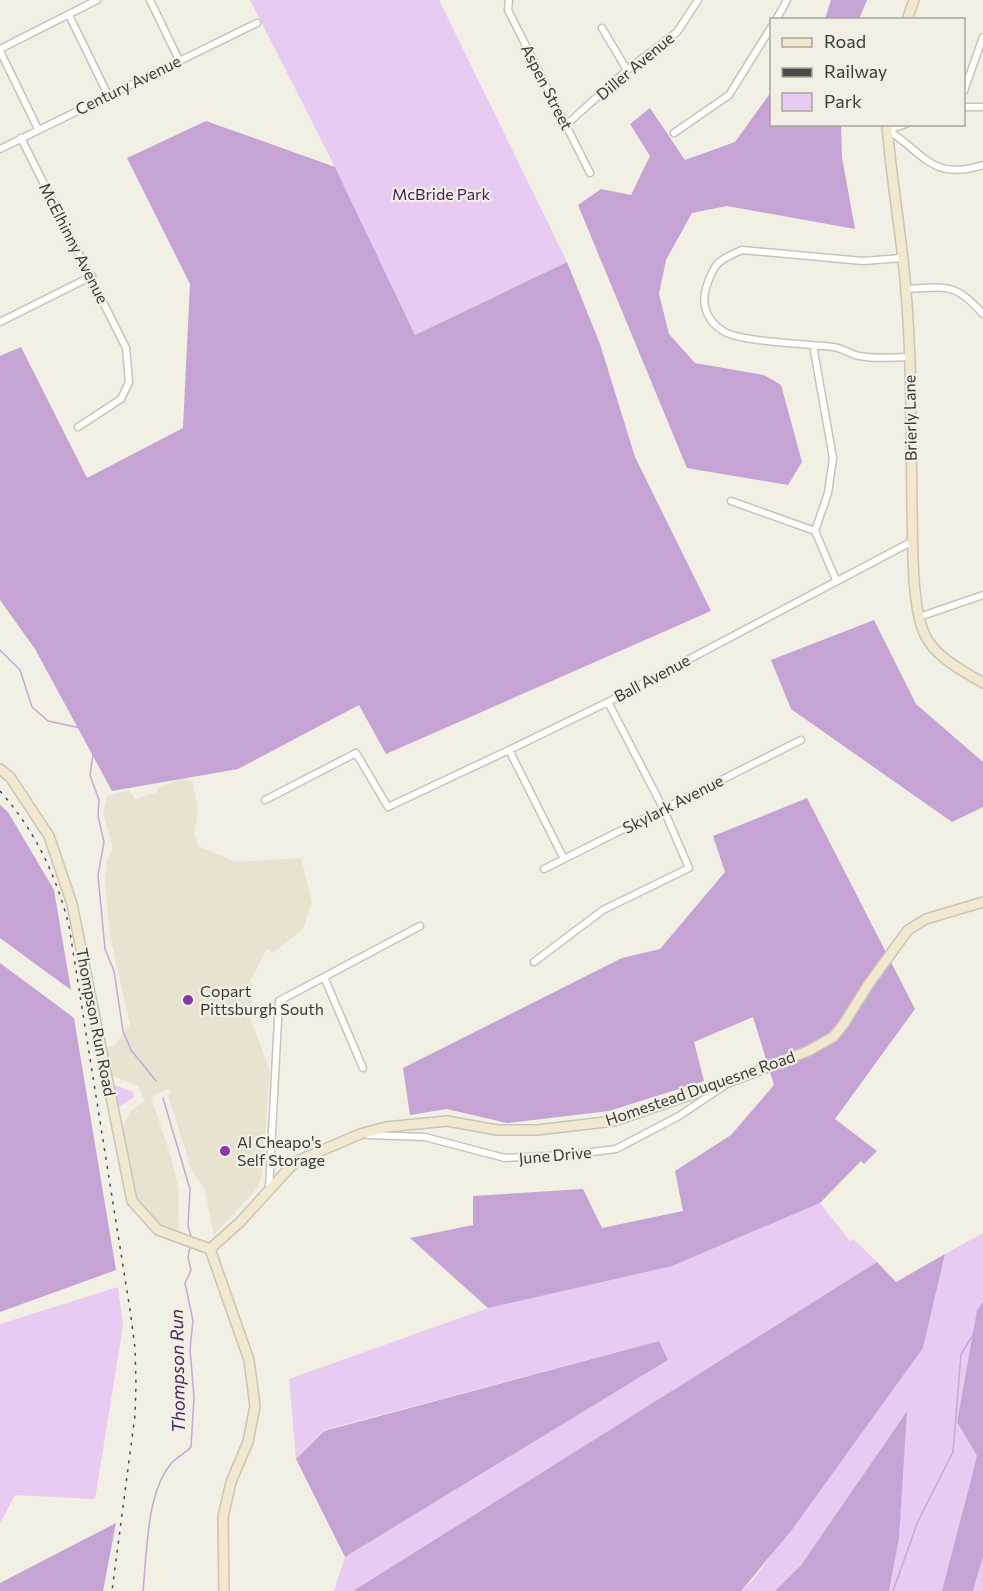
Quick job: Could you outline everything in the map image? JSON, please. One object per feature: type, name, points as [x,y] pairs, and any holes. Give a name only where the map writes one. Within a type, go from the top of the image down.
[{"type":"street","points":[[38,129],[0,50],[97,0]]},
{"type":"street","points":[[150,0],[179,60]]},
{"type":"street","name":"Aspen Street","points":[[509,0],[508,10],[590,173]]},
{"type":"street","name":"Diller Avenue","points":[[566,125],[627,70],[677,32],[698,0]]},
{"type":"street","points":[[777,18],[788,0]]},
{"type":"street","points":[[908,18],[914,0]]},
{"type":"street","points":[[69,15],[108,95]]},
{"type":"street","name":"Century Avenue","points":[[0,149],[257,22]]},
{"type":"street","points":[[602,28],[627,70]]},
{"type":"street","points":[[674,133],[729,95],[770,28]]},
{"type":"street","points":[[965,86],[983,37]]},
{"type":"street","points":[[965,107],[983,107]]},
{"type":"street","points":[[888,127],[929,162],[943,170],[961,170],[983,165]]},
{"type":"street","name":"Brierly Lane","points":[[888,127],[906,289],[913,541],[919,617],[931,645],[942,656],[983,683]]},
{"type":"street","name":"McElhinny Avenue","points":[[21,138],[126,348],[129,382],[121,399],[78,427]]},
{"type":"street","points":[[902,258],[863,261],[742,250],[726,257],[713,268],[703,300],[711,322],[725,333],[742,337],[836,347],[856,356],[909,357]]},
{"type":"street","points":[[0,322],[92,276]]},
{"type":"street","points":[[906,289],[956,289],[983,314]]},
{"type":"street","points":[[813,345],[832,458],[828,493],[815,531],[836,580]]},
{"type":"street","points":[[731,501],[815,531]]},
{"type":"street","name":"Ball Avenue","points":[[265,800],[356,753],[388,807],[608,702],[913,541]]},
{"type":"street","points":[[919,617],[983,595]]},
{"type":"street","points":[[534,962],[603,910],[689,868],[663,808],[608,702]]},
{"type":"street","name":"Skylark Avenue","points":[[544,869],[801,740]]},
{"type":"street","points":[[509,750],[564,859]]},
{"type":"street","name":"Thompson Run Road","points":[[0,769],[10,777],[49,836],[72,904],[132,1201],[158,1230],[210,1249]]},
{"type":"street","name":"Homestead Duquesne Road","points":[[210,1249],[240,1222],[295,1162],[360,1134],[386,1126],[447,1121],[497,1130],[527,1130],[614,1121],[734,1080],[808,1051],[833,1036],[843,1025],[908,930],[926,919],[983,902]]},
{"type":"street","points":[[269,1190],[279,1001],[420,926]]},
{"type":"street","points":[[324,977],[363,1068]]},
{"type":"street","name":"June Drive","points":[[360,1134],[425,1137],[505,1158],[567,1155],[616,1149],[679,1116],[734,1080]]},
{"type":"street","points":[[210,1249],[249,1360],[255,1406],[248,1442],[231,1482],[223,1517],[224,1591]]},
{"type":"shaded area","points":[[831,0],[867,0],[859,18],[825,18]]},
{"type":"shaded area","points":[[770,93],[770,126],[841,126],[842,157],[855,229],[727,206],[692,213],[666,260],[659,294],[669,334],[695,363],[764,375],[781,385],[802,462],[788,485],[687,468],[578,205],[601,189],[631,195],[650,156],[630,124],[650,108],[685,160],[735,142]]},
{"type":"shaded area","points":[[206,121],[335,167],[415,335],[567,262],[600,344],[635,457],[711,611],[386,754],[359,705],[238,769],[112,791],[35,649],[0,600],[0,356],[21,347],[87,478],[183,428],[190,284],[127,158]]},
{"type":"shaded area","points":[[874,620],[916,704],[983,762],[983,807],[952,822],[791,709],[771,660]]},
{"type":"shaded area","name":"Copart Pittsburgh South","points":[[181,778],[193,782],[198,811],[194,834],[199,847],[236,862],[301,858],[312,902],[303,929],[273,953],[267,949],[249,983],[253,983],[250,1017],[270,1072],[262,1173],[258,1187],[214,1235],[204,1187],[192,1171],[168,1095],[171,1093],[169,1088],[151,1097],[171,1157],[179,1191],[178,1234],[155,1221],[140,1205],[134,1192],[121,1131],[130,1112],[145,1101],[138,1086],[111,1075],[105,1048],[115,1045],[130,1025],[110,936],[105,882],[107,860],[113,848],[103,813],[107,796],[129,790],[135,799],[157,792],[157,789]]},
{"type":"shaded area","points":[[807,798],[915,1009],[835,1119],[877,1151],[864,1164],[861,1161],[820,1203],[672,1266],[488,1308],[410,1238],[473,1225],[473,1196],[583,1189],[602,1228],[683,1211],[675,1171],[731,1135],[774,1085],[753,1017],[694,1042],[704,1081],[609,1111],[507,1123],[447,1109],[410,1115],[403,1068],[622,958],[660,949],[725,872],[713,836]]},
{"type":"shaded area","points":[[0,805],[8,812],[54,890],[71,990],[0,938]]},
{"type":"shaded area","points":[[0,963],[74,1018],[116,1270],[0,1312]]},
{"type":"shaded area","points":[[945,1254],[923,1348],[791,1531],[741,1591],[353,1591],[877,1262],[896,1282]]},
{"type":"shaded area","points":[[983,1302],[983,1556],[973,1591],[942,1591],[977,1456],[957,1422],[977,1310]]},
{"type":"shaded area","points":[[659,1341],[668,1360],[345,1557],[296,1459],[324,1431]]},
{"type":"shaded area","points":[[907,1411],[899,1538],[889,1591],[775,1591],[801,1565]]},
{"type":"shaded area","points":[[116,1523],[103,1591],[0,1591],[0,1583]]},
{"type":"green space","name":"McBride Park","points":[[250,0],[439,0],[567,262],[415,335],[335,167]]},
{"type":"green space","points":[[114,1085],[133,1092],[134,1097],[119,1107],[116,1106],[111,1088]]},
{"type":"green space","points":[[820,1203],[850,1241],[853,1239],[877,1262],[353,1591],[334,1591],[345,1557],[668,1360],[659,1341],[324,1430],[296,1459],[289,1379],[488,1308],[683,1261]]},
{"type":"green space","points":[[983,1233],[983,1302],[977,1310],[957,1422],[977,1456],[942,1591],[889,1591],[899,1538],[906,1412],[801,1565],[775,1591],[741,1591],[753,1580],[923,1348],[945,1254]]},
{"type":"green space","points":[[118,1287],[123,1326],[95,1499],[15,1495],[0,1523],[0,1324]]},
{"type":"green space","points":[[983,1556],[983,1591],[973,1591]]},
{"type":"waterway","points":[[99,735],[123,710],[148,671],[236,610],[312,588],[359,562],[467,474],[559,319]]},
{"type":"waterway","name":"Thompson Run","points":[[0,650],[20,670],[32,707],[48,721],[94,731],[99,735],[94,748],[90,775],[99,800],[98,816],[104,842],[98,875],[105,949],[114,971],[123,1031],[131,1050],[156,1081]]},
{"type":"waterway","name":"Thompson Run","points":[[163,1098],[190,1189],[188,1226],[191,1236]]},
{"type":"waterway","name":"Thompson Run","points":[[143,1591],[149,1525],[156,1492],[170,1465],[191,1447],[194,1397],[190,1349],[193,1321],[185,1283],[191,1270],[188,1257],[190,1247]]},
{"type":"waterway","points":[[893,1591],[918,1521],[953,1452],[961,1354],[983,1319]]},
{"type":"railway","points":[[0,791],[24,822],[43,854],[58,889],[69,926],[130,1310],[135,1348],[135,1415],[112,1591]]},
{"type":"place","name":"Copart Pittsburgh South","points":[[188,1000]]},
{"type":"place","name":"Al Cheapo's Self Storage","points":[[225,1151]]}]
